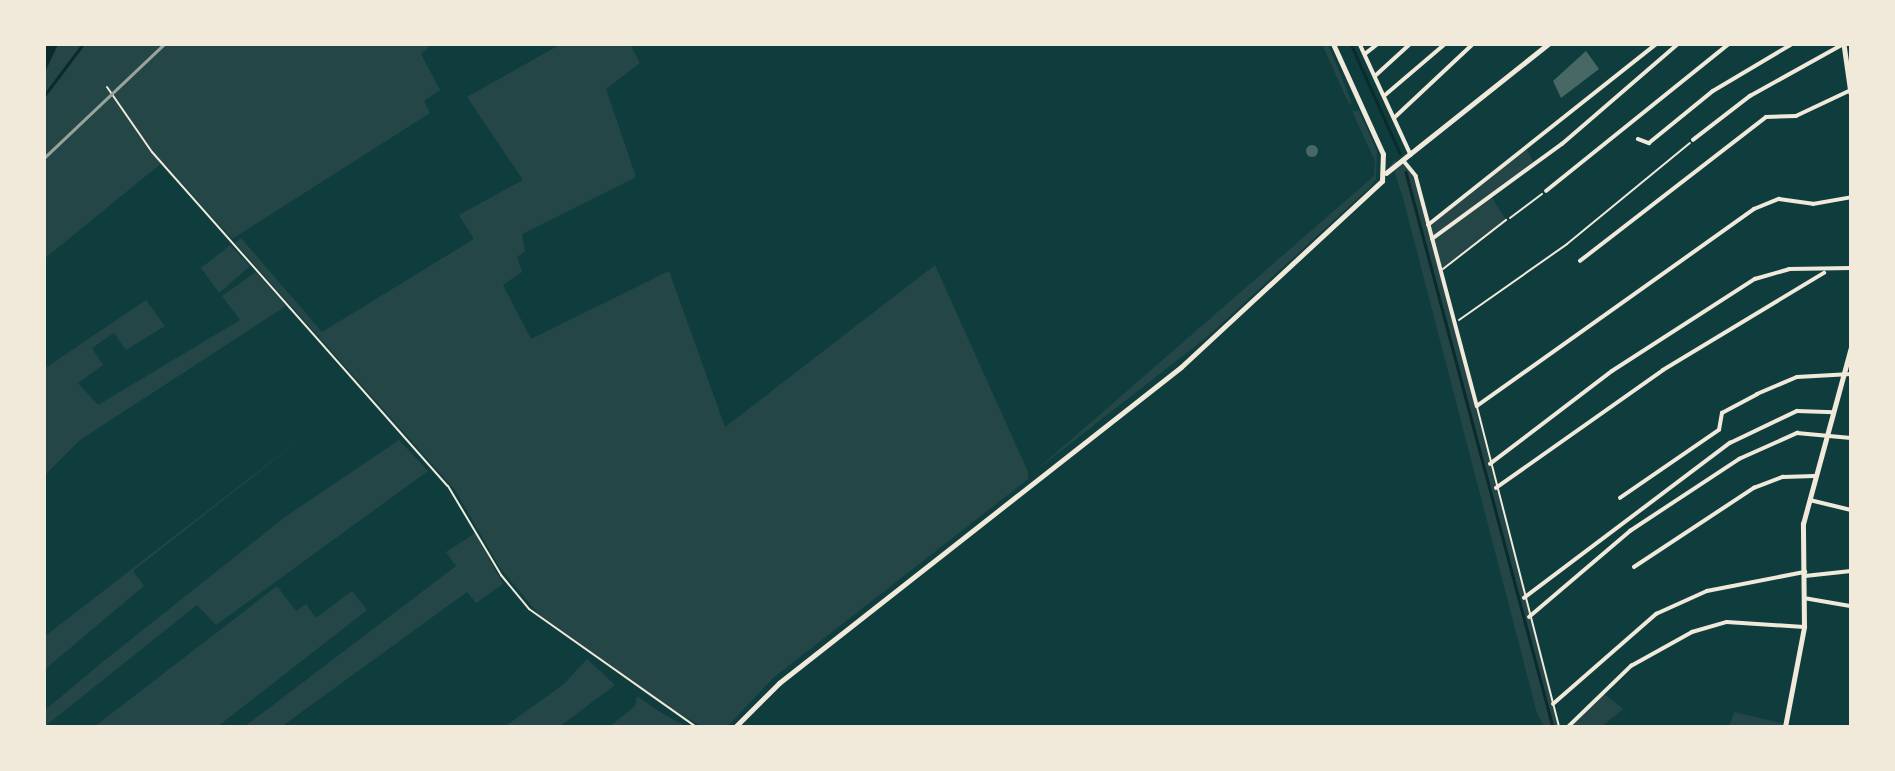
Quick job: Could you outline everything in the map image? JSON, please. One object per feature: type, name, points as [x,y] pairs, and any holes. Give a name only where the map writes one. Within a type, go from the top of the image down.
[{"type":"main road","points":[[735,727],[779,683],[1181,367],[1386,173],[1334,44]]},
{"type":"street","points":[[1360,44],[1411,155]]},
{"type":"street","points":[[1364,54],[1378,44]]},
{"type":"street","points":[[1375,76],[1410,44]]},
{"type":"street","points":[[1384,96],[1446,44]]},
{"type":"street","points":[[1394,118],[1473,44]]},
{"type":"street","points":[[1386,173],[1548,44]]},
{"type":"street","points":[[1428,225],[1656,44]]},
{"type":"street","points":[[1432,239],[1562,144],[1678,44]]},
{"type":"street","points":[[1546,191],[1729,44]]},
{"type":"street","points":[[1638,139],[1649,143],[1713,91],[1792,44]]},
{"type":"street","points":[[1580,261],[1766,117],[1796,116],[1851,91],[1844,44],[1750,96],[1693,140]]},
{"type":"street","points":[[1404,160],[1416,176],[1477,406],[1754,209],[1779,199],[1814,204],[1851,197]]},
{"type":"street","points":[[1490,464],[1612,370],[1755,279],[1789,269],[1825,272],[1851,268]]},
{"type":"street","points":[[1496,488],[1654,376],[1825,272]]},
{"type":"street","points":[[1785,727],[1804,627],[1808,499],[1851,347]]},
{"type":"street","points":[[1620,498],[1718,430],[1722,413],[1797,377],[1845,372],[1851,374]]},
{"type":"street","points":[[1524,598],[1730,443],[1797,411],[1834,412]]},
{"type":"street","points":[[1529,617],[1630,531],[1739,459],[1790,435],[1851,438]]},
{"type":"street","points":[[1634,567],[1754,488],[1783,477],[1814,476]]},
{"type":"street","points":[[1808,499],[1851,510]]},
{"type":"street","points":[[1553,704],[1656,614],[1707,591],[1805,574],[1851,571]]},
{"type":"street","points":[[1804,598],[1851,606]]},
{"type":"street","points":[[1568,727],[1631,666],[1692,632],[1727,622],[1804,627]]},
{"type":"lane","points":[[107,87],[152,152],[448,486],[522,602],[588,656],[696,727]]},
{"type":"lane","points":[[1440,272],[1506,220]]},
{"type":"lane","points":[[1477,406],[1559,727]]},
{"type":"path","points":[[1454,320],[1567,244],[1693,140]]},
{"type":"path","points":[[1506,220],[1546,191]]},
{"type":"shaded area","points":[[44,44],[58,44],[44,74]]},
{"type":"shaded area","points":[[58,44],[432,44],[421,54],[440,90],[424,101],[430,113],[232,239],[163,162],[44,259],[44,74]]},
{"type":"shaded area","points":[[561,44],[630,44],[640,63],[606,89],[636,177],[522,234],[525,251],[517,257],[522,272],[503,285],[531,339],[669,271],[725,427],[935,265],[1028,472],[1028,479],[773,678],[727,727],[704,727],[665,707],[542,618],[500,568],[455,490],[235,243],[241,238],[322,332],[474,239],[459,215],[523,180],[467,97]]},
{"type":"shaded area","points":[[1322,44],[1328,44],[1352,103],[1349,104]]},
{"type":"shaded area","points":[[1352,111],[1359,111],[1377,151],[1376,179],[1369,188],[1207,337],[1035,471],[1374,176],[1375,161]]},
{"type":"shaded area","points":[[1527,149],[1534,164],[1491,196],[1506,220],[1440,272],[1559,727],[1544,727],[1537,713],[1403,198],[1394,170],[1386,173],[1394,160],[1413,169],[1428,224]]},
{"type":"shaded area","points":[[230,245],[250,266],[219,293],[201,268]]},
{"type":"shaded area","points":[[256,272],[286,306],[80,440],[44,476],[44,369],[146,300],[165,326],[126,350],[114,333],[92,348],[103,365],[78,383],[98,405],[240,320],[222,296]]},
{"type":"shaded area","points":[[326,419],[133,571],[144,586],[44,670],[44,637]]},
{"type":"shaded area","points":[[399,440],[428,471],[216,625],[197,605],[44,727],[44,711],[105,660],[285,517]]},
{"type":"shaded area","points":[[475,533],[503,584],[476,603],[467,592],[281,727],[244,727],[456,566],[446,552]]},
{"type":"shaded area","points":[[277,586],[296,611],[306,604],[316,618],[352,591],[367,610],[217,727],[94,727]]},
{"type":"shaded area","points":[[587,659],[615,685],[559,727],[504,727],[564,684]]},
{"type":"shaded area","points":[[1603,693],[1623,709],[1601,727],[1568,727]]},
{"type":"shaded area","points":[[637,696],[687,727],[609,727],[635,706]]},
{"type":"shaded area","points":[[1734,712],[1785,724],[1785,727],[1729,727]]},
{"type":"building","points":[[1586,51],[1599,69],[1561,98],[1553,81]]},
{"type":"building","points":[[1312,145],[1318,151],[1312,157],[1306,151]]},
{"type":"waterway","points":[[44,96],[83,44]]},
{"type":"waterway","points":[[1351,44],[1400,153]]},
{"type":"waterway","points":[[1406,172],[1553,727]]},
{"type":"railway","points":[[44,158],[164,44]]}]
